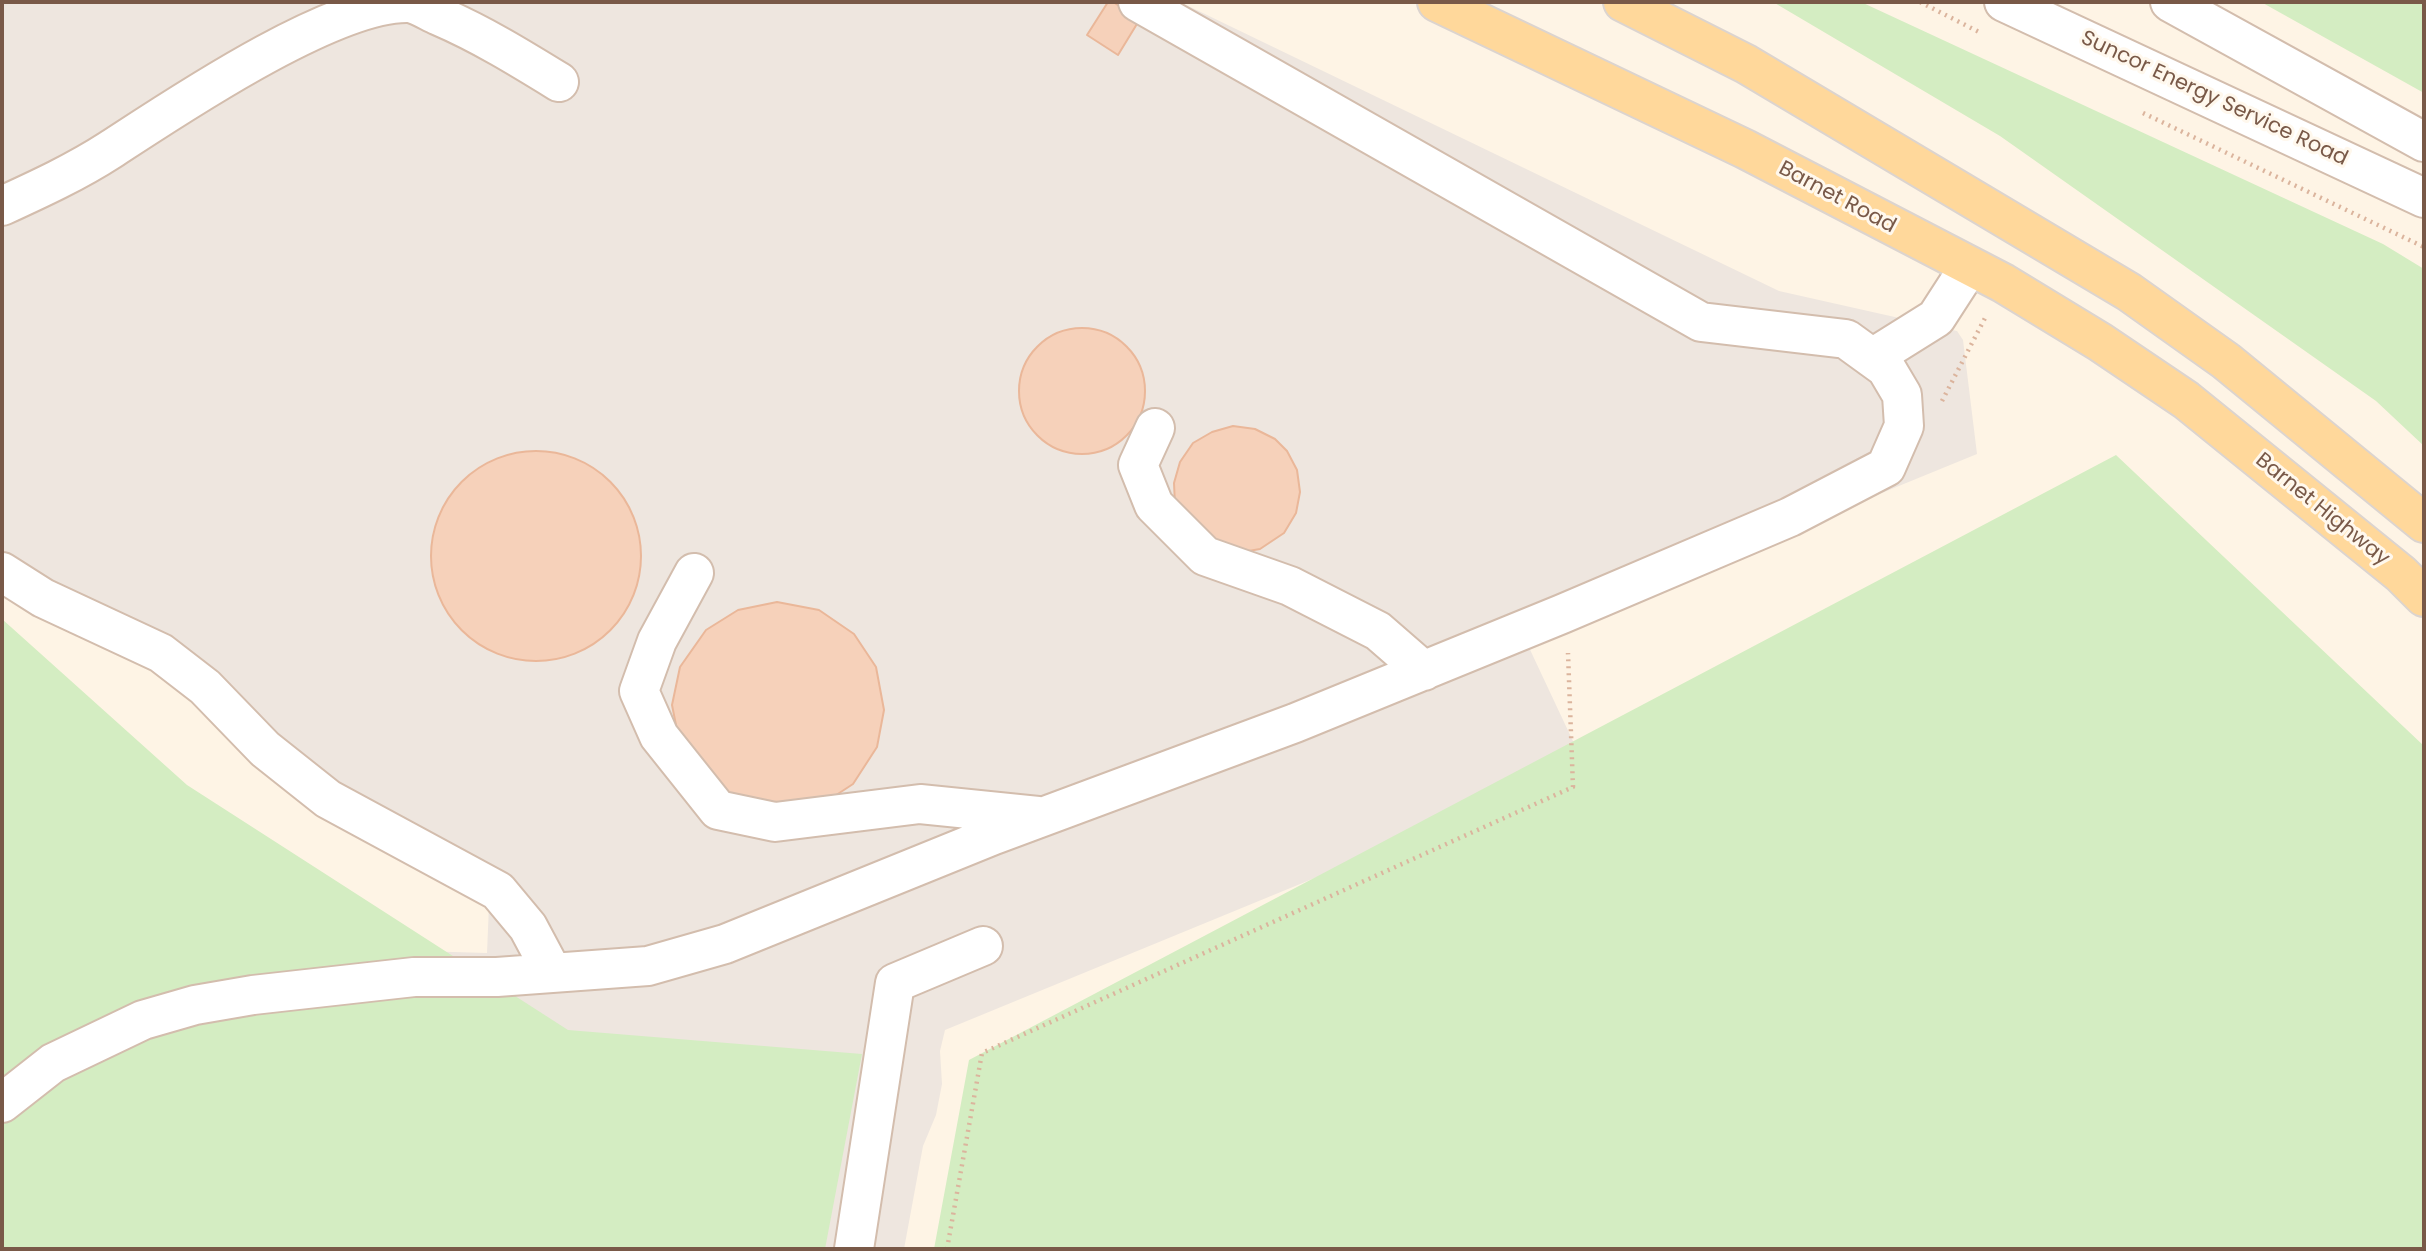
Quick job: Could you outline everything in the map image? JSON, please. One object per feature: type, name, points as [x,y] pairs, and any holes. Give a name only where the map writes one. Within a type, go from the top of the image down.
[{"type":"main road","name":"Barnet Road","points":[[1437,2],[1745,149],[2003,283],[2111,349],[2218,426]]},
{"type":"main road","points":[[1623,2],[1746,64],[2129,292],[2226,360],[2424,523]]},
{"type":"main road","name":"Barnet Highway","points":[[2218,426],[2401,574],[2424,597]]},
{"type":"lane","points":[[2,1103],[52,1063],[143,1020],[195,1006],[253,995],[415,977],[497,977],[648,966],[725,944],[1043,817],[1295,723],[1424,671],[1790,517],[1886,467],[1904,426],[1902,395],[1886,368],[1846,340],[1701,322],[1138,2]]},
{"type":"lane","name":"Suncor Energy Service Road","points":[[2004,2],[2424,198]]},
{"type":"lane","points":[[2170,2],[2424,142]]},
{"type":"lane","points":[[2,206],[59,180],[110,150],[173,105],[282,40],[358,7],[410,3],[474,31],[559,82]]},
{"type":"lane","points":[[1872,358],[1936,318],[1969,267]]},
{"type":"lane","points":[[1155,428],[1138,465],[1154,505],[1205,556],[1290,586],[1378,631],[1424,671]]},
{"type":"lane","points":[[2,572],[43,598],[161,653],[205,687],[265,749],[328,799],[498,891],[528,927],[552,972]]},
{"type":"lane","points":[[694,573],[657,641],[639,691],[659,736],[718,810],[775,822],[920,804],[1043,817]]},
{"type":"lane","points":[[854,1249],[895,983],[983,946]]},
{"type":"path","points":[[1940,404],[2003,283]]},
{"type":"path","points":[[947,1249],[982,1053],[1573,787],[1567,648]]},
{"type":"shaded area","points":[[2,2],[1180,2],[1779,291],[1957,331],[1963,340],[1977,454],[1525,639],[1579,754],[1468,815],[945,1030],[940,1051],[942,1084],[936,1115],[923,1146],[904,1249],[2,1249],[2,1072],[419,951],[487,953],[489,905],[167,673],[2,588]]},
{"type":"green space","points":[[1773,2],[1861,2],[2383,244],[2424,269],[2424,446],[2376,401],[2000,136]]},
{"type":"green space","points":[[2261,2],[2424,2],[2424,93]]},
{"type":"green space","points":[[2116,455],[2424,746],[2424,1249],[934,1249],[969,1060]]},
{"type":"green space","points":[[2,619],[187,785],[568,1030],[862,1054],[825,1249],[2,1249]]},
{"type":"building","points":[[1108,2],[1113,2],[1140,19],[1118,55],[1087,35]]},
{"type":"building","points":[[1082,328],[1106,333],[1126,347],[1140,367],[1145,391],[1140,415],[1126,435],[1106,449],[1082,454],[1058,449],[1038,435],[1024,415],[1019,391],[1024,367],[1038,347],[1058,333]]},
{"type":"building","points":[[1233,426],[1255,429],[1275,439],[1287,451],[1297,470],[1300,492],[1296,513],[1284,533],[1260,549],[1237,553],[1184,525],[1175,505],[1174,483],[1180,462],[1193,443],[1212,432]]},
{"type":"building","points":[[536,451],[576,459],[610,482],[633,516],[641,556],[633,596],[610,630],[576,653],[536,661],[496,653],[462,630],[439,596],[431,556],[439,516],[462,482],[496,459]]},
{"type":"building","points":[[777,602],[819,610],[854,634],[876,667],[884,710],[877,747],[853,784],[821,805],[739,807],[681,750],[672,705],[680,667],[706,630],[738,610]]}]
